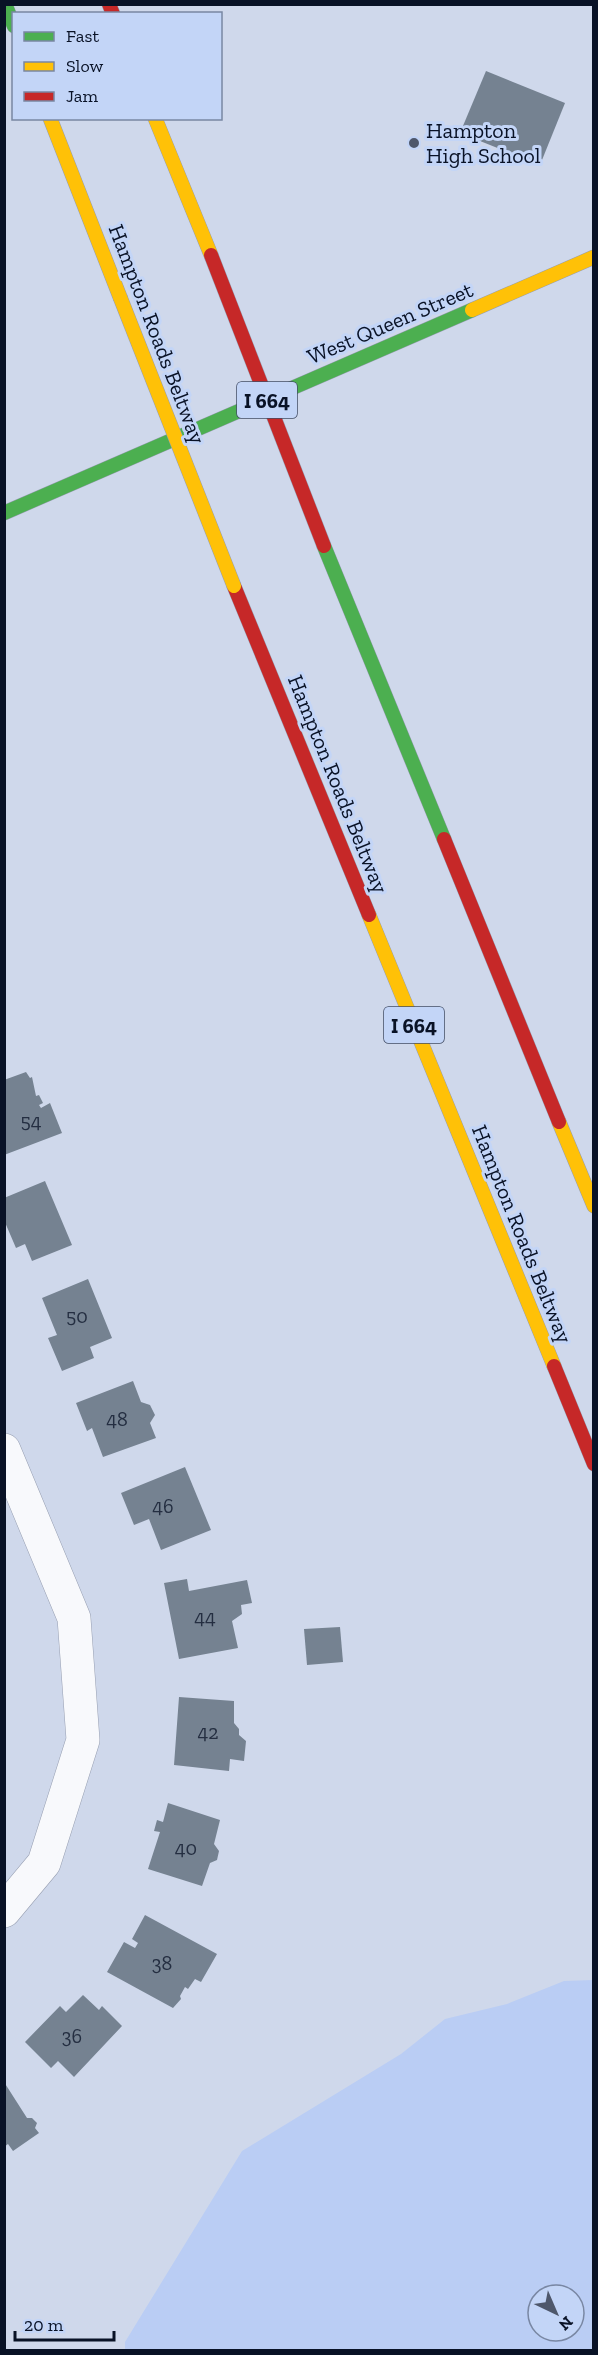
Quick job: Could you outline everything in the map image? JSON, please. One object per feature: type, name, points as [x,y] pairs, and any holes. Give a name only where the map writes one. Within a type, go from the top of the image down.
[{"type":"main road","points":[[5,4],[12,21]]},
{"type":"main road","name":"Hampton Roads Beltway","points":[[51,120],[234,586],[594,1464]]},
{"type":"main road","name":"I 664","points":[[156,120],[324,546],[594,1206]]},
{"type":"main road","name":"West Queen Street","points":[[4,513],[594,257]]},
{"type":"street","points":[[4,1450],[74,1618],[83,1740],[44,1863],[4,1911]]},
{"type":"shaded area","points":[[593,1980],[593,2350],[125,2350],[125,2342],[242,2151],[401,2054],[445,2019],[507,2004],[564,1981]]},
{"type":"building","points":[[486,71],[565,103],[540,165],[460,133]]},
{"type":"building","points":[[26,1072],[30,1078],[32,1077],[36,1096],[39,1095],[43,1103],[39,1105],[41,1108],[50,1103],[62,1133],[4,1155],[4,1080]]},
{"type":"building","points":[[45,1181],[72,1245],[32,1261],[25,1244],[16,1248],[4,1220],[4,1198]]},
{"type":"building","points":[[88,1279],[112,1338],[90,1347],[94,1358],[62,1371],[48,1338],[57,1335],[42,1298]]},
{"type":"building","points":[[133,1381],[141,1402],[150,1405],[155,1415],[150,1423],[156,1438],[103,1457],[92,1428],[87,1431],[76,1403]]},
{"type":"building","points":[[185,1467],[211,1530],[161,1550],[149,1519],[134,1525],[121,1493]]},
{"type":"building","points":[[187,1579],[189,1591],[247,1580],[252,1603],[241,1605],[242,1614],[232,1621],[238,1648],[179,1659],[164,1583]]},
{"type":"building","points":[[340,1627],[343,1662],[307,1665],[304,1629]]},
{"type":"building","points":[[179,1697],[234,1701],[234,1723],[239,1729],[239,1735],[246,1741],[244,1761],[230,1759],[229,1771],[174,1765]]},
{"type":"building","points":[[168,1803],[220,1820],[214,1844],[219,1851],[217,1860],[210,1863],[202,1886],[148,1869],[160,1832],[154,1831],[157,1820],[163,1822]]},
{"type":"building","points":[[145,1915],[217,1954],[201,1982],[195,1979],[188,1989],[185,1987],[180,1996],[181,1999],[173,2008],[107,1972],[124,1942],[135,1948],[138,1943],[132,1939]]},
{"type":"building","points":[[83,1995],[99,2010],[102,2006],[122,2026],[74,2077],[58,2061],[51,2068],[25,2042],[60,2006],[66,2012]]},
{"type":"building","points":[[4,2082],[27,2118],[32,2118],[37,2123],[35,2128],[39,2133],[13,2151],[8,2144],[4,2147]]},
{"type":"traffic: fast","points":[[5,4],[12,21]]},
{"type":"traffic: fast","points":[[4,513],[472,310]]},
{"type":"traffic: fast","points":[[324,546],[444,839]]},
{"type":"traffic: slow","points":[[51,120],[120,297]]},
{"type":"traffic: slow","points":[[156,120],[211,255]]},
{"type":"traffic: slow","points":[[472,310],[594,257]]},
{"type":"traffic: slow","points":[[120,297],[234,586]]},
{"type":"traffic: slow","points":[[369,915],[554,1366]]},
{"type":"traffic: slow","points":[[559,1122],[594,1206]]},
{"type":"traffic: jam","points":[[109,4],[112,12]]},
{"type":"traffic: jam","points":[[211,255],[324,546]]},
{"type":"traffic: jam","points":[[234,586],[369,915]]},
{"type":"traffic: jam","points":[[444,839],[559,1122]]},
{"type":"traffic: jam","points":[[554,1366],[594,1464]]},
{"type":"place","name":"Hampton High School","points":[[414,143]]}]
